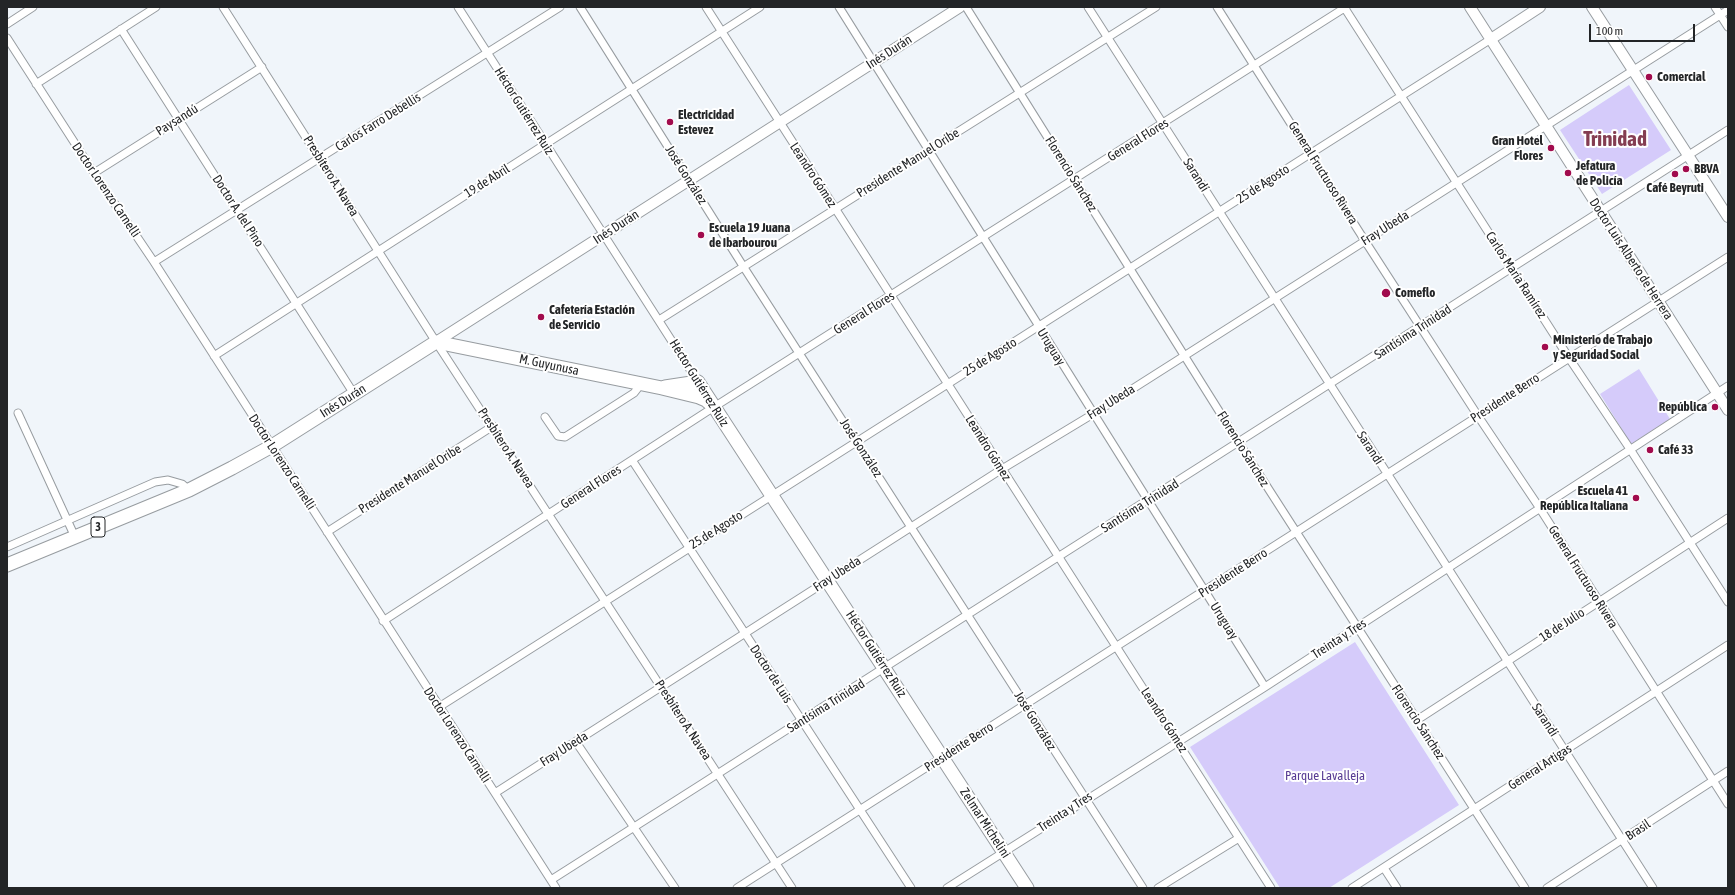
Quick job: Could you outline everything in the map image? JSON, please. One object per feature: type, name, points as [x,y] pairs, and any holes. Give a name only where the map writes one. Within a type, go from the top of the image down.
[{"type":"highway","name":"M. Guyunusa","points":[[436,342],[662,388],[706,400],[714,407]]},
{"type":"highway","name":"Inés Durán","points":[[189,490],[272,446],[436,342]]},
{"type":"highway","name":"M. Guyunusa","points":[[662,388],[682,383],[698,382]]},
{"type":"highway","points":[[686,394],[694,388],[698,382]]},
{"type":"highway","name":"Héctor Gutiérrez Ruiz","points":[[698,382],[943,758]]},
{"type":"highway","name":"3","points":[[7,565],[189,490]]},
{"type":"highway","name":"Zelmar Michelini","points":[[943,758],[1028,888]]},
{"type":"street","points":[[7,24],[33,7]]},
{"type":"street","points":[[36,84],[156,7]]},
{"type":"street","name":"Presbítero A. Navea","points":[[223,7],[436,342],[493,426],[792,888]]},
{"type":"street","name":"Héctor Gutiérrez Ruiz","points":[[458,7],[698,382]]},
{"type":"street","name":"Carlos Farro Debellis","points":[[154,262],[238,211],[560,7]]},
{"type":"street","name":"José González","points":[[580,7],[799,354],[1143,888]]},
{"type":"street","name":"Leandro Gómez","points":[[706,7],[1271,888]]},
{"type":"street","name":"19 de Abril","points":[[214,356],[760,7]]},
{"type":"street","name":"Uruguay","points":[[839,7],[1265,687]]},
{"type":"street","name":"Inés Durán","points":[[436,342],[960,7]]},
{"type":"street","name":"Florencio Sánchez","points":[[966,7],[1296,533],[1525,888]]},
{"type":"street","name":"Sarandí","points":[[1088,7],[1653,888]]},
{"type":"street","name":"Presidente Manuel Oribe","points":[[659,320],[1156,7]]},
{"type":"street","name":"General Fructuoso Rivera","points":[[1217,7],[1311,153],[1365,241],[1478,416],[1539,507],[1728,804]]},
{"type":"street","name":"General Flores","points":[[383,621],[714,407],[1164,124],[1345,7]]},
{"type":"street","name":"Carlos María Ramírez","points":[[1345,7],[1569,358],[1630,449],[1728,602]]},
{"type":"street","name":"Doctor Luis Alberto de Herrera","points":[[1470,7],[1728,410]]},
{"type":"street","name":"25 de Agosto","points":[[439,707],[1540,7]]},
{"type":"street","points":[[1592,7],[1728,217]]},
{"type":"street","points":[[1715,7],[1728,27]]},
{"type":"street","name":"Fray Ubeda","points":[[495,793],[1002,469],[1093,414],[1728,10]]},
{"type":"street","name":"Doctor A. del Pino","points":[[121,29],[354,394]]},
{"type":"street","name":"Doctor Lorenzo Carnelli","points":[[7,38],[94,173],[154,262],[383,621],[556,888]]},
{"type":"street","name":"Paysandú","points":[[94,173],[262,67]]},
{"type":"street","name":"Santísima Trinidad","points":[[551,880],[968,616],[1728,130]]},
{"type":"street","name":"Presidente Berro","points":[[737,888],[1728,257]]},
{"type":"street","points":[[546,417],[558,436],[565,437],[634,393],[641,384]]},
{"type":"street","name":"Treinta y Tres","points":[[947,888],[1177,741],[1265,687],[1539,507],[1728,386]]},
{"type":"street","points":[[18,413],[75,537]]},
{"type":"street","name":"Presidente Manuel Oribe","points":[[327,532],[493,426]]},
{"type":"street","name":"Doctor de Luis","points":[[632,460],[910,888]]},
{"type":"street","points":[[7,546],[163,480],[182,484],[189,490]]},
{"type":"street","name":"18 de Julio","points":[[1417,720],[1598,601],[1728,518]]},
{"type":"street","name":"General Artigas","points":[[1352,888],[1728,646]]},
{"type":"street","points":[[576,742],[675,888]]},
{"type":"street","name":"Brasil","points":[[1547,888],[1728,772]]},
{"type":"street","points":[[1158,888],[1239,838]]},
{"type":"street","points":[[1384,868],[1397,888]]},
{"type":"green space","points":[[1629,85],[1671,150],[1602,194],[1560,130]]},
{"type":"green space","points":[[1639,369],[1670,419],[1631,444],[1600,394]]},
{"type":"green space","name":"Parque Lavalleja","points":[[1355,642],[1459,805],[1329,888],[1280,888],[1190,747]]},
{"type":"place","name":"Comercial","points":[[1649,77]]},
{"type":"place","name":"Electricidad Estevez","points":[[670,122]]},
{"type":"place","name":"Gran Hotel Flores","points":[[1551,148]]},
{"type":"place","name":"BBVA","points":[[1686,169]]},
{"type":"place","name":"Jefatura de Policía","points":[[1568,173]]},
{"type":"place","name":"Café Beyruti","points":[[1675,174]]},
{"type":"place","name":"Escuela 19 Juana de Ibarbourou","points":[[701,235]]},
{"type":"place","name":"Comeflo","points":[[1386,293]]},
{"type":"place","name":"Cafetería Estación de Servicio","points":[[541,317]]},
{"type":"place","name":"Ministerio de Trabajo y Seguridad Social","points":[[1545,347]]},
{"type":"place","name":"República","points":[[1715,407]]},
{"type":"place","name":"Café 33","points":[[1650,450]]},
{"type":"place","name":"Escuela 41 República Italiana","points":[[1636,498]]},
{"type":"district","name":"Trinidad","points":[[1615,139]]}]
